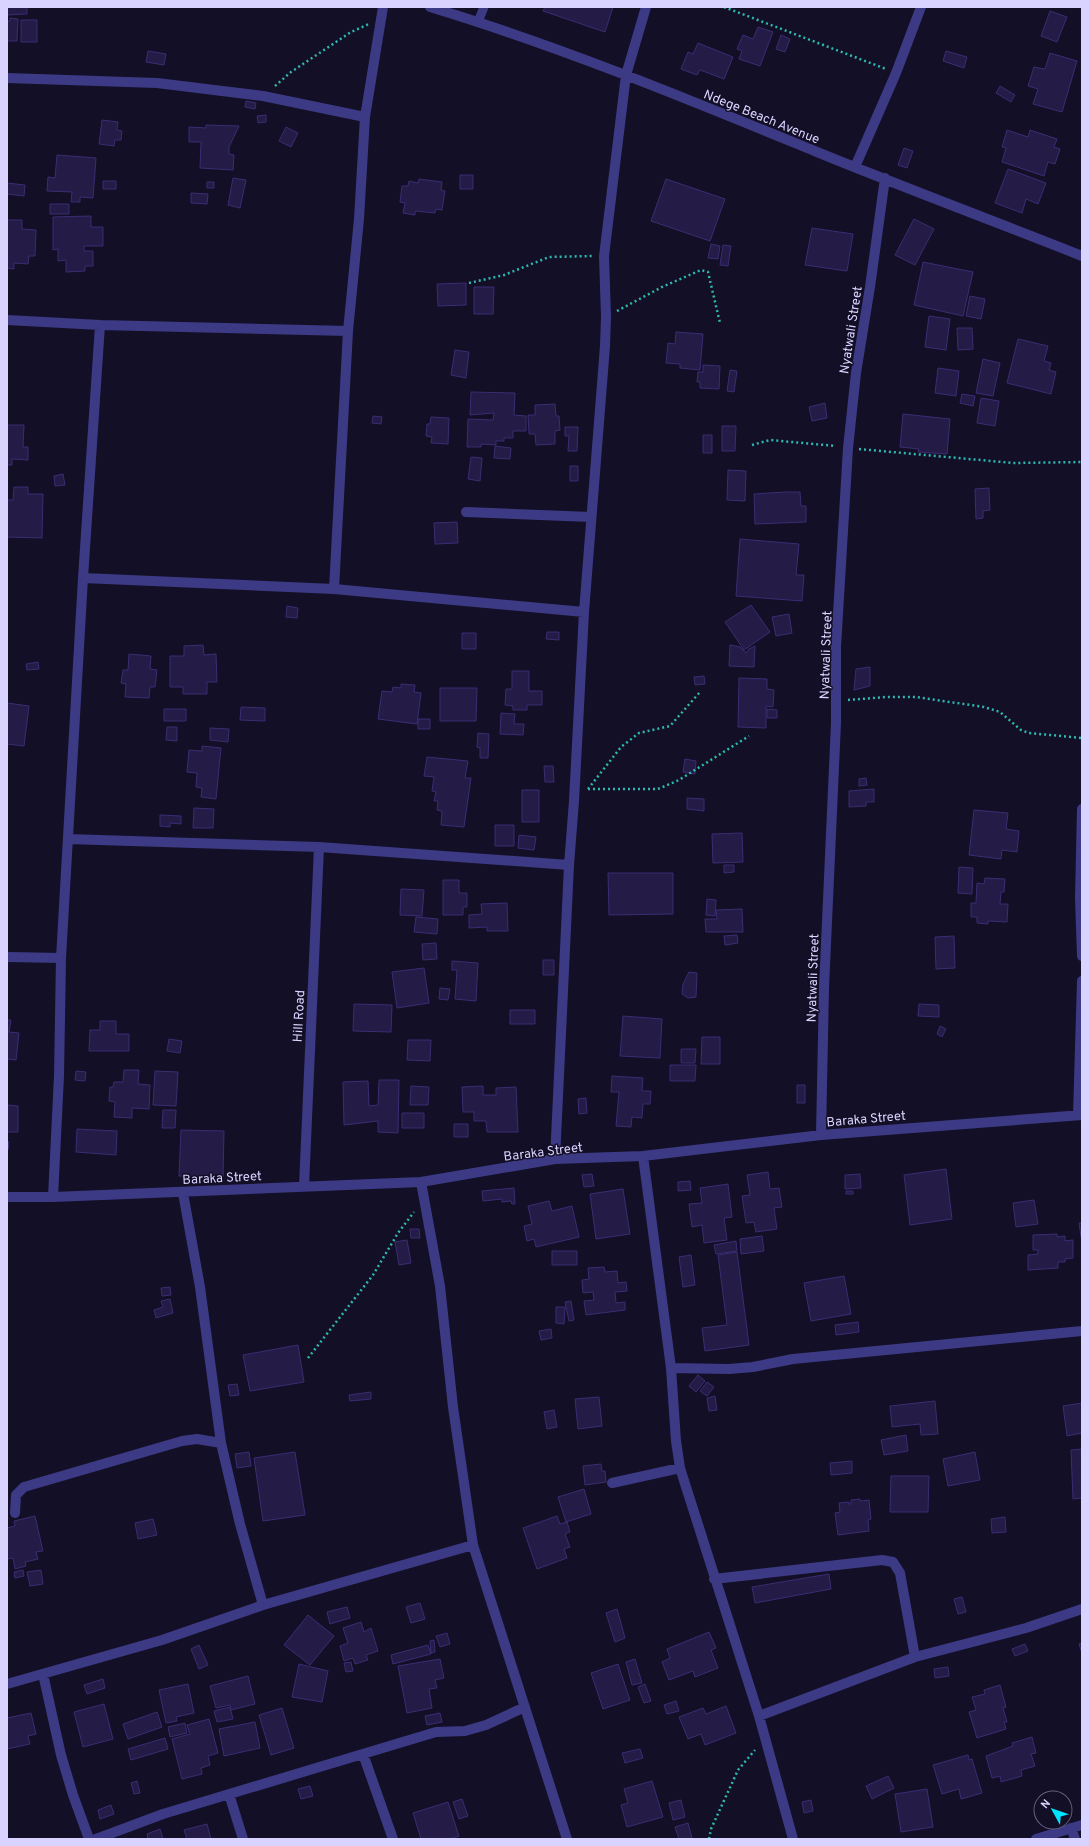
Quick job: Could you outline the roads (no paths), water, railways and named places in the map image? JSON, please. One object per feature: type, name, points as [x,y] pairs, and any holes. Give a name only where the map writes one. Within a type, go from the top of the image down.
[{"type":"street","points":[[334,588],[348,331],[359,219],[365,117],[383,7]]},
{"type":"street","name":"Ndege Beach Avenue","points":[[430,7],[478,22],[626,75],[1082,256]]},
{"type":"street","points":[[556,1159],[569,865],[574,802],[584,612],[606,317],[604,256],[626,75],[646,7]]},
{"type":"street","points":[[855,167],[896,73],[921,7]]},
{"type":"street","points":[[7,78],[157,83],[263,96],[365,117]]},
{"type":"street","name":"Nyatwali Street","points":[[821,1135],[824,988],[836,701],[836,647],[848,448],[856,373],[885,178]]},
{"type":"street","points":[[7,320],[100,325],[348,331]]},
{"type":"street","points":[[53,1197],[59,1076],[61,958],[83,578],[100,325]]},
{"type":"street","points":[[466,512],[591,517]]},
{"type":"street","points":[[83,578],[334,588],[584,612]]},
{"type":"street","points":[[1082,809],[1080,898],[1082,956]]},
{"type":"street","points":[[68,839],[319,847],[569,865]]},
{"type":"street","name":"Hill Road","points":[[304,1186],[319,847]]},
{"type":"street","points":[[7,957],[61,958]]},
{"type":"street","points":[[1080,1115],[1082,981]]},
{"type":"street","name":"Baraka Street","points":[[7,1197],[53,1197],[421,1182],[556,1159],[643,1156],[821,1135],[1080,1115]]},
{"type":"street","points":[[643,1156],[671,1368],[676,1441],[680,1468],[714,1579],[759,1716],[793,1839]]},
{"type":"street","points":[[421,1182],[423,1200],[440,1286],[453,1406],[473,1545],[567,1839]]},
{"type":"street","points":[[183,1192],[200,1286],[221,1443],[240,1524],[262,1605]]},
{"type":"street","points":[[671,1368],[729,1369],[793,1359],[1082,1331]]},
{"type":"street","points":[[15,1513],[16,1495],[24,1487],[182,1441],[197,1439],[221,1443]]},
{"type":"street","points":[[612,1483],[680,1468]]},
{"type":"street","points":[[7,1684],[162,1640],[262,1605],[473,1545]]},
{"type":"street","points":[[714,1579],[882,1560],[893,1562],[900,1573],[915,1657]]},
{"type":"street","points":[[759,1716],[915,1657],[1026,1628],[1082,1609]]},
{"type":"street","points":[[43,1674],[61,1755],[73,1796],[89,1839]]},
{"type":"street","points":[[96,1839],[163,1814],[436,1732],[472,1729],[525,1707]]},
{"type":"street","points":[[363,1754],[392,1839]]},
{"type":"street","points":[[229,1794],[243,1839]]},
{"type":"street","points":[[1036,1839],[1065,1830]]},
{"type":"lane","points":[[478,22],[484,7]]}]
